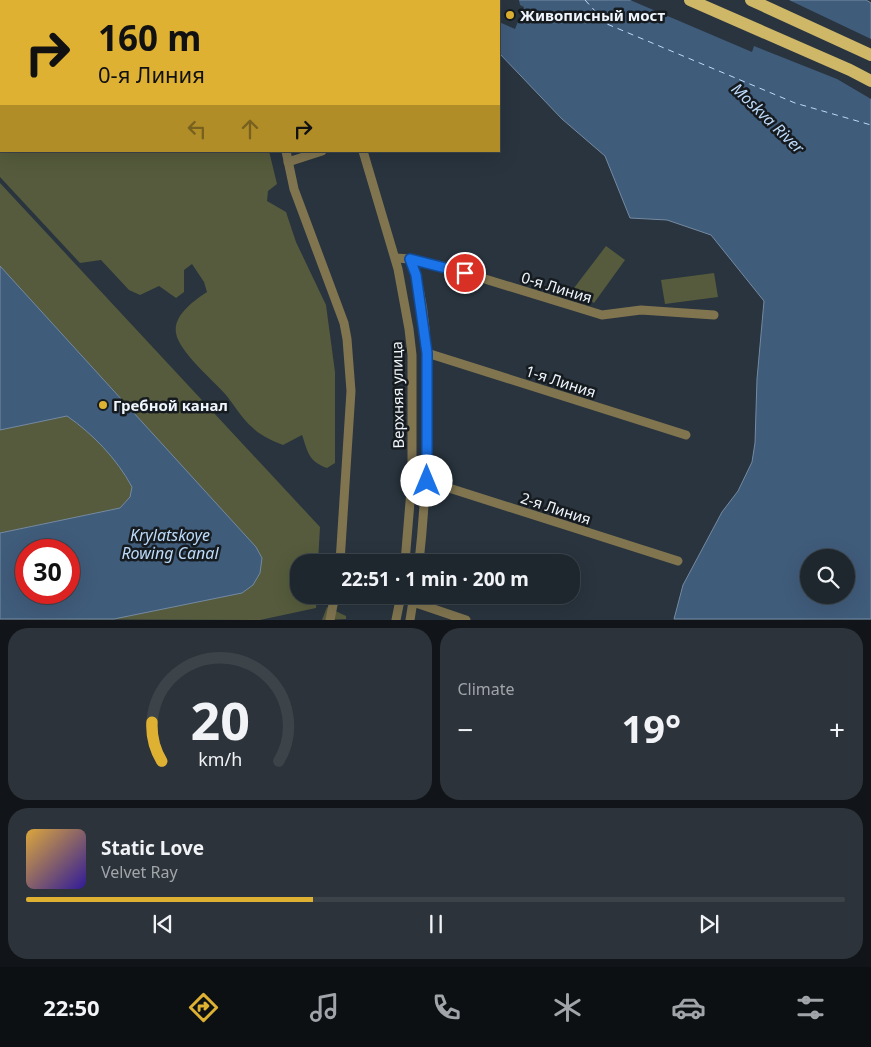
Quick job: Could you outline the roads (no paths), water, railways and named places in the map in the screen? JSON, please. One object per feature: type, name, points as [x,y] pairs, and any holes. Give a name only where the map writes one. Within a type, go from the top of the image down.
[{"type":"main road","points":[[690,0],[842,66],[871,81]]},
{"type":"main road","points":[[751,0],[871,55]]},
{"type":"street","points":[[286,152],[294,188],[347,339],[351,391],[341,554]]},
{"type":"street","points":[[288,162],[319,152]]},
{"type":"street","name":"Верхняя улица","points":[[363,152],[396,258],[412,355],[412,478],[406,554]]},
{"type":"street","name":"0-я Линия","points":[[396,258],[410,259],[446,268],[602,315],[641,310],[714,315]]},
{"type":"street","points":[[410,259],[416,275],[427,353],[427,481],[419,554]]},
{"type":"street","name":"1-я Линия","points":[[427,353],[686,435]]},
{"type":"street","name":"2-я Линия","points":[[427,481],[678,562]]},
{"type":"street","points":[[330,620],[333,604]]},
{"type":"street","points":[[396,620],[399,604]]},
{"type":"street","points":[[410,620],[413,604]]},
{"type":"street","points":[[428,604],[466,620]]},
{"type":"water","name":"Moskva River","points":[[500,0],[866,0],[871,3],[871,619],[674,619],[683,585],[722,512],[738,491],[752,462],[755,443],[757,379],[764,301],[711,235],[667,220],[630,218],[605,156],[562,119],[500,54]]},
{"type":"water","name":"Krylatskoye Rowing Canal","points":[[0,266],[256,547],[262,558],[260,573],[253,585],[242,593],[114,619],[0,619],[0,533],[120,508],[130,497],[132,487],[119,467],[104,448],[67,416],[0,430]]},
{"type":"place","name":"Живописный мост","points":[[510,15]]},
{"type":"place","name":"Гребной канал","points":[[103,405]]}]
